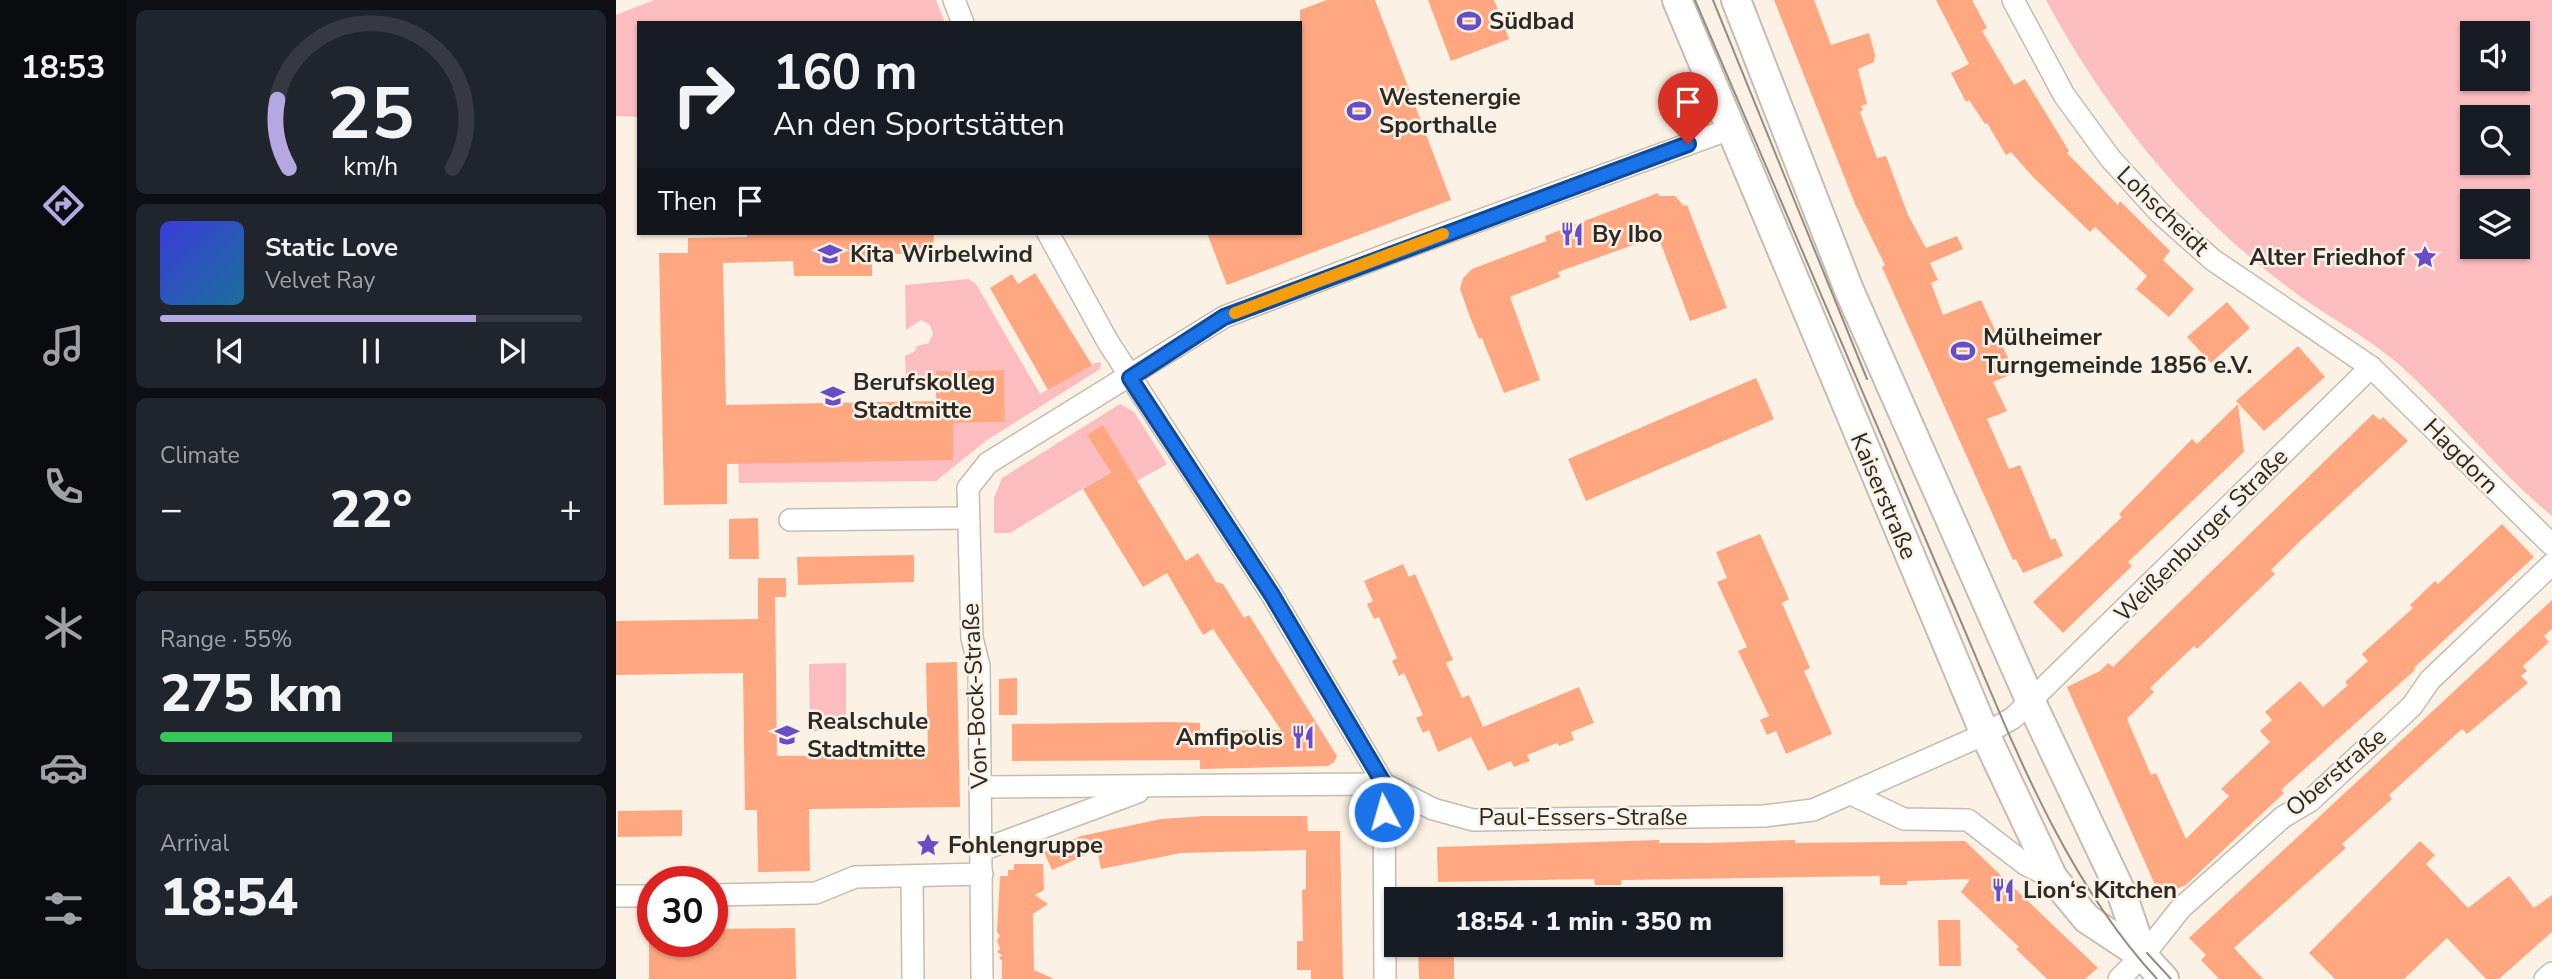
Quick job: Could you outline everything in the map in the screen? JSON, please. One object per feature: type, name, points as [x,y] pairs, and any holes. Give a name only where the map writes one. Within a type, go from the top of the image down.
[{"type":"main road","name":"Kaiserstraße","points":[[1677,0],[1985,734],[2053,877],[2087,919],[2143,956],[2164,979]]},
{"type":"main road","name":"Kaiserstraße","points":[[1736,0],[1849,290],[2031,702],[2122,894],[2143,956]]},
{"type":"street","points":[[954,0],[962,21]]},
{"type":"street","name":"Lohscheidt","points":[[2013,0],[2064,95],[2110,158],[2160,213],[2213,260],[2371,368]]},
{"type":"street","name":"Von-Bock-Straße","points":[[982,874],[979,666],[972,638],[968,488],[988,463],[1130,378],[1224,317],[1396,251],[1730,130]]},
{"type":"street","points":[[1049,235],[1130,378],[1272,595],[1384,784],[1385,979]]},
{"type":"street","name":"Weißenburger Straße","points":[[1985,734],[2006,723],[2031,702],[2371,368]]},
{"type":"street","name":"Hagdorn","points":[[2371,368],[2552,545]]},
{"type":"street","points":[[790,520],[968,518]]},
{"type":"street","name":"Oberstraße","points":[[2119,979],[2143,956],[2181,908],[2283,817],[2310,801],[2412,706],[2430,680],[2552,564]]},
{"type":"street","name":"Paul-Essers-Straße","points":[[980,787],[1384,784],[1433,809],[1473,820],[1764,816],[1813,810],[1853,795],[1985,734]]},
{"type":"street","name":"Paul-Essers-Straße","points":[[982,850],[1150,787]]},
{"type":"street","points":[[1853,795],[1905,819],[1968,820],[2025,864],[2053,877]]},
{"type":"street","points":[[728,895],[816,893],[855,877],[982,874],[982,979]]},
{"type":"street","points":[[912,877],[913,979]]},
{"type":"street","points":[[616,896],[637,896]]},
{"type":"street","points":[[2545,979],[2552,973]]},
{"type":"shaded area","points":[[654,0],[936,0],[944,21],[637,21],[637,117],[616,116],[616,15]]},
{"type":"shaded area","name":"Alter Friedhof","points":[[2046,0],[2552,0],[2552,516],[2513,481],[2402,367],[2285,285],[2213,224],[2150,156],[2094,81]]},
{"type":"shaded area","points":[[969,279],[976,284],[1040,394],[1095,363],[1101,362],[1100,369],[987,440],[936,481],[739,483],[738,459],[953,460],[953,423],[1005,422],[1004,370],[936,371],[936,384],[906,381],[905,356],[914,352],[917,346],[929,343],[933,334],[930,325],[921,320],[906,330],[905,285]]},
{"type":"shaded area","points":[[1120,404],[1134,412],[1167,464],[1137,481],[1125,463],[1010,533],[994,533],[994,498],[1002,478]]},
{"type":"shaded area","points":[[846,663],[846,731],[810,731],[809,664]]},
{"type":"building","name":"Westenergie Sporthalle","points":[[1327,0],[1375,0],[1451,200],[1227,285],[1208,235],[1302,235],[1300,10]]},
{"type":"building","name":"Südbad","points":[[1428,0],[1494,0],[1509,39],[1451,61]]},
{"type":"building","points":[[1774,0],[1814,0],[1831,45],[1869,33],[1875,55],[1874,62],[1858,69],[1867,104],[1861,106],[1863,110],[1860,112],[1877,158],[1886,156],[1908,215],[1926,248],[1957,236],[1963,249],[1930,263],[1938,280],[1931,283],[1943,315],[1981,300],[2015,373],[1993,382],[2007,411],[1987,419],[2009,469],[2020,465],[2051,540],[2055,538],[2063,556],[2023,573],[2016,559],[2013,560],[1882,267],[1885,265],[1855,204]]},
{"type":"building","points":[[1936,0],[1972,0],[1987,28],[1982,31],[2014,85],[2025,79],[2069,151],[2067,153],[2118,205],[2120,201],[2170,251],[2163,260],[2194,289],[2169,317],[2136,289],[2147,276],[2095,227],[2090,232],[2011,152],[2006,155],[1987,123],[1985,124],[1969,100],[1966,102],[1951,73],[1969,64]]},
{"type":"building","points":[[1658,193],[1659,196],[1675,196],[1684,206],[1687,205],[1727,308],[1690,321],[1658,236],[1558,272],[1560,277],[1510,297],[1540,380],[1504,393],[1460,289],[1463,278],[1472,269],[1546,241],[1545,236]]},
{"type":"building","points":[[934,235],[933,253],[894,254],[892,259],[872,260],[872,276],[794,276],[793,261],[723,263],[726,405],[936,401],[936,371],[1004,370],[1005,422],[953,423],[953,460],[727,464],[727,504],[664,505],[659,253],[688,253],[688,238]]},
{"type":"building","points":[[1035,273],[1092,365],[1048,390],[990,288],[1012,274],[1018,284]]},
{"type":"building","points":[[2227,302],[2250,328],[2211,363],[2187,337]]},
{"type":"building","points":[[2298,346],[2325,377],[2264,431],[2236,401]]},
{"type":"building","points":[[1756,378],[1774,419],[1586,501],[1568,459]]},
{"type":"building","points":[[2238,404],[2244,452],[2128,562],[2132,566],[2063,633],[2033,602],[2122,517],[2119,514],[2192,439],[2197,444]]},
{"type":"building","points":[[2373,414],[2380,420],[2383,417],[2408,441],[2299,542],[2271,570],[2275,574],[2217,630],[2197,649],[2194,646],[2150,688],[2154,692],[2127,719],[2151,775],[2156,773],[2186,839],[2229,796],[2221,789],[2270,742],[2260,731],[2272,720],[2265,712],[2300,681],[2323,707],[2348,685],[2345,682],[2368,661],[2362,654],[2413,608],[2410,605],[2435,581],[2438,584],[2502,524],[2534,557],[2414,668],[2415,670],[2281,790],[2284,793],[2186,885],[2160,896],[2067,687],[2100,671],[2108,663],[2113,667]]},
{"type":"building","points":[[1103,425],[1186,561],[1198,553],[1216,582],[1223,584],[1244,618],[1249,615],[1337,756],[1334,762],[1328,766],[1200,769],[1200,760],[1012,761],[1012,724],[1170,722],[1200,723],[1200,731],[1281,730],[1213,629],[1203,635],[1167,573],[1143,587],[1083,489],[1111,472],[1087,435]]},
{"type":"building","points":[[758,518],[759,559],[729,559],[729,519]]},
{"type":"building","points":[[1760,534],[1789,599],[1782,603],[1810,668],[1804,671],[1832,734],[1786,754],[1776,731],[1767,735],[1760,720],[1769,716],[1738,651],[1747,647],[1717,582],[1727,578],[1716,552]]},
{"type":"building","points":[[914,555],[914,582],[798,585],[797,557]]},
{"type":"building","points":[[1403,564],[1409,577],[1415,574],[1453,660],[1446,663],[1462,698],[1469,695],[1483,727],[1579,687],[1594,723],[1571,732],[1574,740],[1559,746],[1557,743],[1527,755],[1530,761],[1514,767],[1511,761],[1488,771],[1471,737],[1438,752],[1429,730],[1423,733],[1416,718],[1423,715],[1404,673],[1399,676],[1392,661],[1397,658],[1379,617],[1374,619],[1367,604],[1373,601],[1364,581]]},
{"type":"building","points":[[758,578],[786,578],[786,597],[775,597],[777,756],[928,754],[926,663],[957,662],[960,807],[809,809],[810,871],[758,872],[757,810],[745,810],[743,673],[616,675],[616,621],[758,619]]},
{"type":"building","points":[[2552,600],[2552,629],[2544,636],[2549,642],[2523,666],[2527,671],[2521,676],[2528,683],[2467,734],[2462,729],[2389,795],[2392,799],[2342,844],[2346,848],[2234,948],[2263,979],[2219,979],[2201,960],[2206,955],[2189,938]]},
{"type":"building","points":[[1017,678],[1017,715],[999,715],[999,679]]},
{"type":"building","points":[[682,810],[682,836],[618,837],[618,811]]},
{"type":"building","points":[[1204,816],[1307,816],[1308,831],[1340,831],[1343,979],[1311,979],[1311,970],[1297,970],[1297,941],[1303,941],[1302,890],[1306,889],[1306,850],[1181,853],[1101,869],[1097,850],[1052,870],[1044,852],[1081,836],[1161,819]]},
{"type":"building","points":[[1659,840],[1659,843],[1795,840],[1795,843],[1965,841],[2098,968],[2085,979],[2047,979],[2016,949],[2019,947],[1961,892],[1970,879],[1907,881],[1907,885],[1880,885],[1880,876],[1622,880],[1621,885],[1595,885],[1594,879],[1438,882],[1437,847]]},
{"type":"building","points":[[2420,841],[2435,855],[2426,864],[2468,908],[2509,876],[2534,908],[2552,895],[2552,932],[2499,979],[2486,979],[2447,938],[2404,979],[2335,979],[2309,953]]},
{"type":"building","points":[[1014,864],[1043,864],[1044,890],[1035,895],[1048,904],[1033,914],[1034,970],[1054,979],[1002,979],[1002,961],[999,958],[1002,955],[997,952],[1000,949],[997,940],[1000,936],[997,932],[1000,876],[1008,876],[1008,870],[1014,870]]},
{"type":"building","points":[[1938,920],[1960,920],[1961,966],[1939,966]]},
{"type":"building","points":[[795,928],[796,979],[649,979],[649,957],[728,957],[728,929]]},
{"type":"building","points":[[1418,957],[1454,957],[1454,979],[1419,979]]},
{"type":"tram line","points":[[1695,0],[2036,792],[2090,891],[2121,936],[2157,979]]},
{"type":"tram line","points":[[1713,0],[1867,379]]},
{"type":"tram line","points":[[2147,953],[2171,979]]},
{"type":"slow traffic","points":[[1235,313],[1443,234]]},
{"type":"place","name":"Südbad","points":[[1469,21]]},
{"type":"place","name":"Westenergie Sporthalle","points":[[1359,111]]},
{"type":"place","name":"By Ibo","points":[[1572,234]]},
{"type":"place","name":"Kita Wirbelwind","points":[[830,254]]},
{"type":"place","name":"Alter Friedhof","points":[[2425,257]]},
{"type":"place","name":"Mülheimer Turngemeinde 1856 e.V.","points":[[1963,351]]},
{"type":"place","name":"Berufskolleg Stadtmitte","points":[[833,396]]},
{"type":"place","name":"Realschule Stadtmitte","points":[[787,735]]},
{"type":"place","name":"Amfipolis","points":[[1303,737]]},
{"type":"place","name":"Fohlengruppe","points":[[928,845]]},
{"type":"place","name":"Lion‘s Kitchen","points":[[2003,890]]},
{"type":"route","points":[[1384,812],[1384,784],[1272,595],[1130,378],[1224,317],[1688,144]]}]
